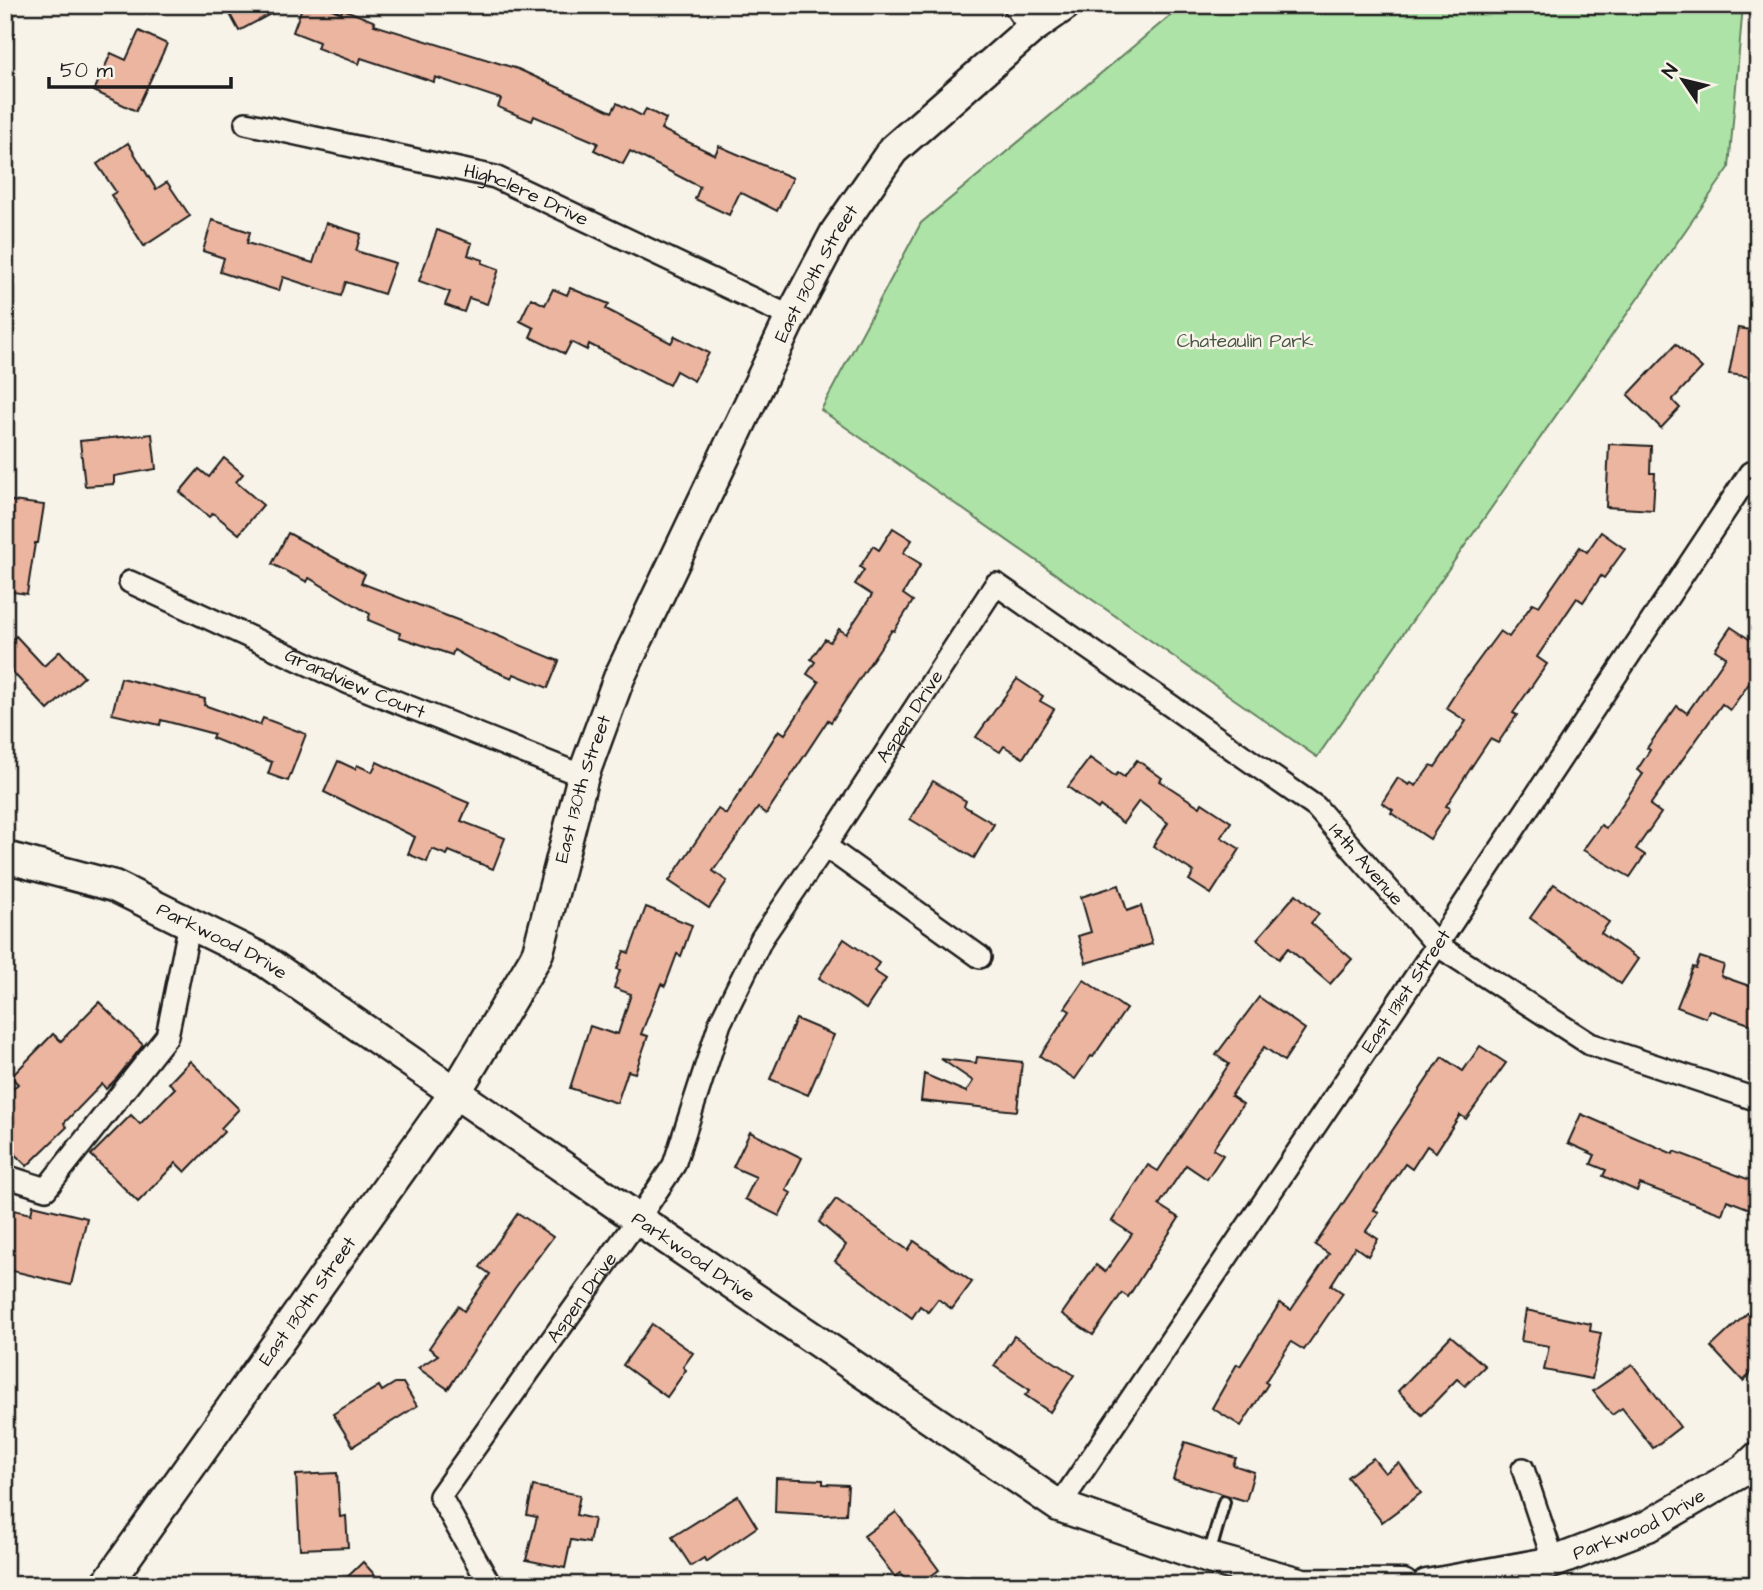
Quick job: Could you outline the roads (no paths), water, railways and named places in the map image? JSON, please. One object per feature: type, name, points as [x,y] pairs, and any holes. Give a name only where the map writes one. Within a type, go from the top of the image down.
[{"type":"street","name":"East 130th Street","points":[[106,1585],[455,1093],[538,952],[583,776],[619,678],[790,317],[836,232],[893,150],[1022,17],[1065,5]]},
{"type":"street","name":"Highclere Drive","points":[[246,123],[495,177],[790,317]]},
{"type":"street","name":"East 131st Street","points":[[1059,1506],[1437,945],[1750,472]]},
{"type":"street","name":"Grandview Court","points":[[130,582],[349,683],[583,776]]},
{"type":"street","name":"14th Avenue","points":[[996,584],[1316,807],[1437,945],[1590,1044],[1758,1100]]},
{"type":"street","name":"Aspen Drive","points":[[490,1585],[440,1496],[674,1165],[720,1023],[762,938],[996,584]]},
{"type":"street","points":[[825,846],[980,957]]},
{"type":"street","name":"Parkwood Drive","points":[[5,858],[114,886],[262,958],[1059,1506],[1209,1558],[1303,1584],[1403,1585]]},
{"type":"street","points":[[5,1176],[46,1189],[167,1035],[190,923]]},
{"type":"street","name":"Parkwood Drive","points":[[1427,1585],[1554,1562],[1648,1526],[1744,1469],[1758,1457]]},
{"type":"street","points":[[1523,1468],[1554,1562]]},
{"type":"lane","points":[[1209,1558],[1224,1502]]},
{"type":"park label","name":"Chateaulin Park","points":[[1245,341]]}]
